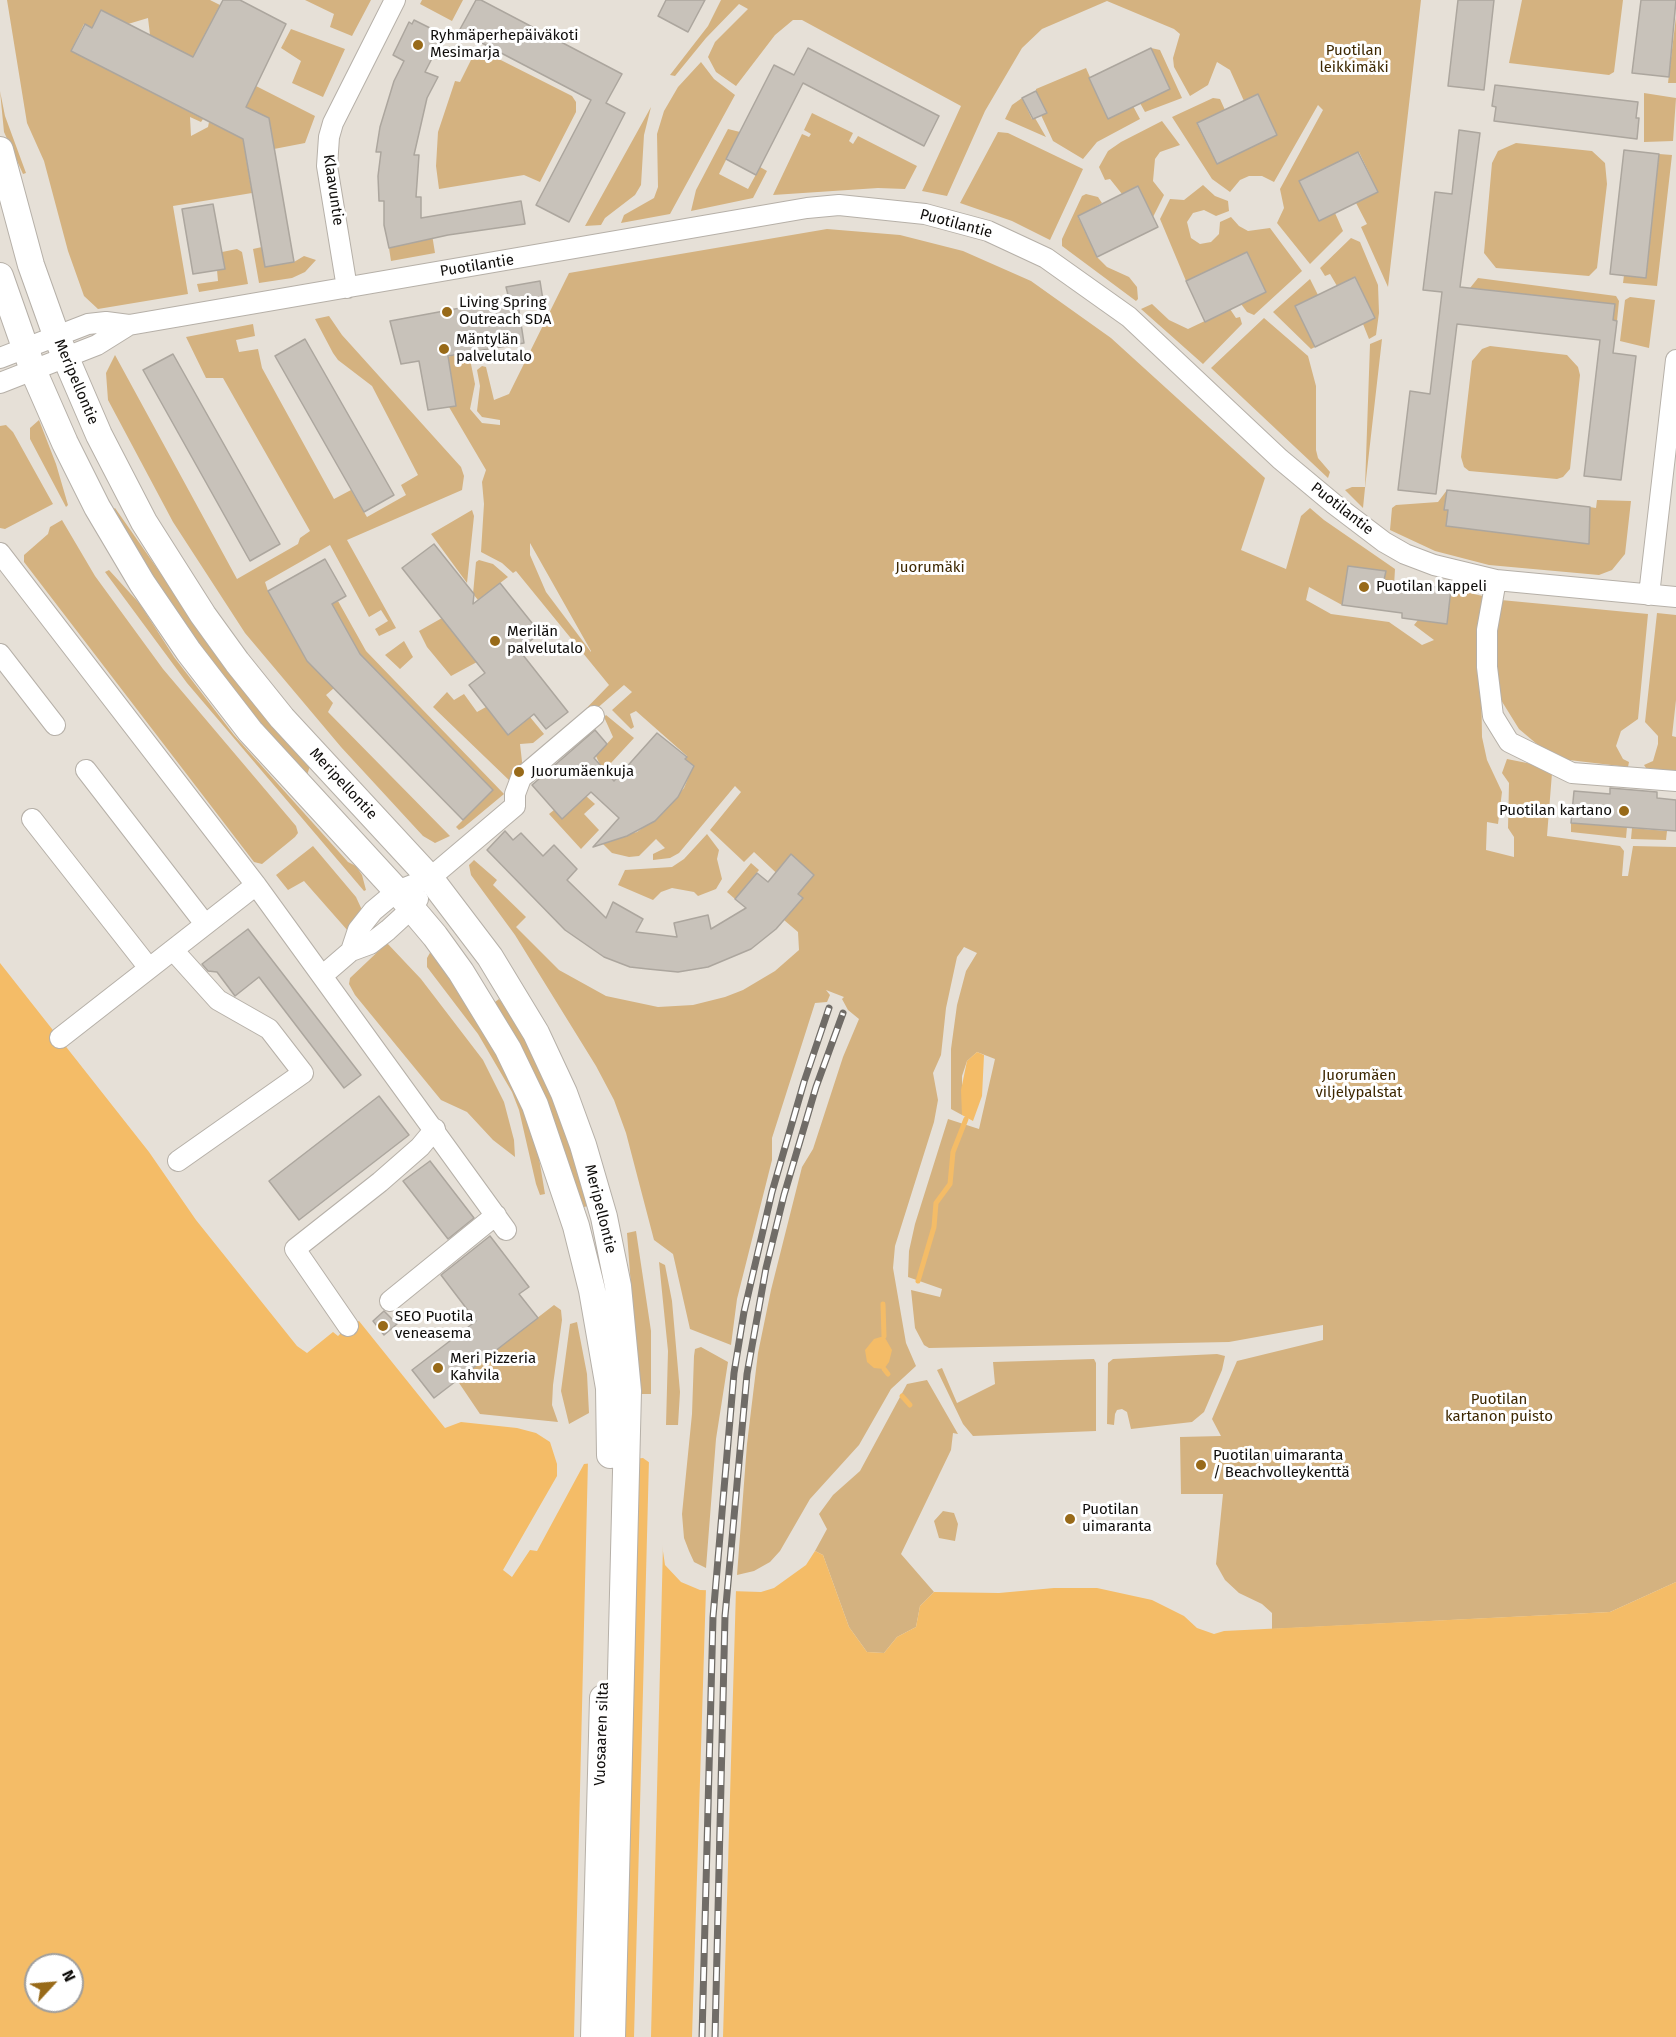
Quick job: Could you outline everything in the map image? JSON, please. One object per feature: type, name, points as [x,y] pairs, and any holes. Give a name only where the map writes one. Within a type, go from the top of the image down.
[{"type":"main road","name":"Meripellontie","points":[[0,150],[27,254],[61,347],[123,484],[171,566],[203,615],[282,718],[430,878],[461,915],[513,993],[564,1093],[584,1145],[604,1217],[619,1295],[627,1380],[619,1432]]},
{"type":"main road","name":"Meripellontie","points":[[0,276],[29,359],[97,507],[142,583],[184,644],[250,731],[405,900],[461,972],[484,1007],[535,1105],[553,1152],[576,1226],[592,1290],[619,1432]]},
{"type":"main road","name":"Vuosaaren silta","points":[[594,2037],[619,1432]]},
{"type":"main road","name":"Vuosaaren silta","points":[[612,2037],[619,1432]]},
{"type":"street","name":"Klaavuntie","points":[[348,288],[327,165],[329,137],[333,123],[395,0]]},
{"type":"street","name":"Puotilantie","points":[[29,359],[61,347],[97,345],[129,325],[807,208],[839,205],[874,207],[952,219],[1016,242],[1046,258],[1120,311],[1280,459],[1384,542],[1406,554],[1434,565],[1496,580],[1676,597]]},
{"type":"street","points":[[0,358],[29,359]]},
{"type":"street","points":[[0,383],[29,359]]},
{"type":"street","points":[[1649,595],[1676,360]]},
{"type":"street","points":[[0,553],[256,885],[501,1222],[390,1301]]},
{"type":"street","points":[[1496,580],[1486,630],[1487,667],[1493,716],[1509,742],[1572,773],[1676,781]]},
{"type":"street","points":[[0,654],[55,725]]},
{"type":"street","points":[[322,976],[351,951],[370,945],[405,900],[521,806],[515,794],[521,778],[594,716]]},
{"type":"street","points":[[86,770],[205,924]]},
{"type":"street","points":[[32,819],[148,968]]},
{"type":"street","points":[[60,1038],[256,885]]},
{"type":"street","points":[[173,950],[218,1000],[269,1029],[303,1073],[178,1161]]},
{"type":"street","points":[[348,1326],[295,1249],[380,1182],[435,1129]]},
{"type":"green space","points":[[7,0],[210,0],[220,5],[193,57],[150,35],[148,18],[128,24],[92,28],[84,24],[71,51],[203,119],[201,122],[190,117],[191,136],[208,127],[209,122],[243,139],[252,193],[173,206],[188,294],[98,309],[84,296],[68,251],[44,161],[27,123]]},
{"type":"green space","points":[[305,0],[371,0],[352,36],[330,27],[334,14]]},
{"type":"green space","points":[[422,0],[463,0],[452,21],[420,4]]},
{"type":"green space","name":"Puotilan leikkimäki","points":[[721,0],[1421,0],[1388,287],[1361,227],[1367,224],[1356,203],[1378,192],[1359,152],[1300,181],[1319,221],[1335,213],[1343,231],[1310,264],[1277,223],[1284,208],[1280,189],[1323,110],[1318,105],[1274,182],[1262,176],[1249,176],[1240,180],[1230,192],[1212,179],[1172,117],[1213,98],[1220,99],[1225,110],[1197,124],[1217,164],[1277,135],[1258,95],[1244,101],[1230,70],[1217,62],[1208,85],[1190,96],[1174,67],[1173,58],[1180,34],[1174,29],[1107,1],[1042,29],[1022,48],[985,111],[947,196],[922,191],[961,106],[802,20],[793,20],[775,35],[736,86],[716,72],[708,57],[715,42],[748,9],[739,4],[706,38],[675,76],[670,75],[708,26]]},
{"type":"green space","points":[[1522,0],[1623,0],[1614,72],[1609,75],[1509,63]]},
{"type":"green space","points":[[1676,17],[1676,83],[1668,83]]},
{"type":"green space","points":[[291,29],[345,49],[323,97],[292,83],[301,61],[281,48]]},
{"type":"green space","points":[[477,48],[572,96],[576,102],[576,112],[540,182],[524,175],[439,189],[436,166],[438,132],[455,81],[460,82]]},
{"type":"green space","points":[[1151,48],[1160,50],[1182,98],[1145,112],[1140,103],[1170,89]]},
{"type":"green space","points":[[701,62],[714,79],[735,95],[670,214],[621,223],[624,215],[654,198],[658,187],[657,134],[664,111],[678,87]]},
{"type":"green space","points":[[1086,68],[1108,118],[1133,106],[1140,119],[1097,142],[1083,159],[1053,141],[1041,115],[1046,112],[1036,89]]},
{"type":"green space","points":[[256,86],[315,116],[305,143],[274,149],[269,118],[246,107]]},
{"type":"green space","points":[[0,91],[5,116],[26,173],[23,174],[4,132]]},
{"type":"green space","points":[[1644,93],[1676,98],[1673,141],[1644,142]]},
{"type":"green space","points":[[1022,98],[1032,119],[1035,118],[1046,137],[1005,119],[1012,105]]},
{"type":"green space","points":[[651,107],[644,135],[641,185],[635,195],[605,218],[601,225],[585,226]]},
{"type":"green space","points":[[812,113],[853,133],[849,141],[853,144],[858,136],[917,166],[905,189],[878,188],[773,195],[802,134],[809,137],[811,134],[804,130]]},
{"type":"green space","points":[[1162,121],[1180,145],[1160,152],[1155,159],[1153,181],[1164,195],[1153,217],[1138,187],[1122,194],[1110,179],[1105,180],[1099,167],[1108,151]]},
{"type":"green space","points":[[728,129],[740,132],[719,174],[748,189],[760,167],[767,171],[753,198],[691,211],[696,190]]},
{"type":"green space","points":[[998,132],[1008,133],[1083,169],[1050,240],[1012,221],[960,203]]},
{"type":"green space","points":[[1516,143],[1592,151],[1605,163],[1607,184],[1597,268],[1589,276],[1496,268],[1484,253],[1492,163],[1498,151]]},
{"type":"green space","points":[[1659,154],[1672,155],[1657,286],[1623,283],[1624,275],[1646,278]]},
{"type":"green space","points":[[1203,185],[1215,196],[1228,201],[1229,211],[1216,216],[1204,210],[1193,213],[1187,222],[1191,238],[1200,244],[1211,242],[1219,234],[1220,222],[1231,217],[1239,226],[1248,231],[1270,228],[1302,271],[1254,315],[1247,312],[1241,304],[1266,292],[1247,252],[1186,281],[1160,219],[1170,199],[1184,200]]},
{"type":"green space","points":[[1086,194],[1098,197],[1102,203],[1078,217],[1097,257],[1107,267],[1129,277],[1137,287],[1138,299],[1136,301],[1062,246],[1062,239],[1082,196]]},
{"type":"green space","points":[[430,222],[435,253],[391,261],[389,248]]},
{"type":"green space","points":[[827,229],[900,235],[963,251],[1031,281],[1111,338],[1265,478],[1241,550],[1286,569],[1301,516],[1310,508],[1395,569],[1394,586],[1384,584],[1385,571],[1348,566],[1342,605],[1309,587],[1306,600],[1331,614],[1389,622],[1422,645],[1434,640],[1414,625],[1418,620],[1447,624],[1451,589],[1501,600],[1648,614],[1638,719],[1621,731],[1616,746],[1623,759],[1629,762],[1628,767],[1569,760],[1538,745],[1519,729],[1501,700],[1481,678],[1482,737],[1487,760],[1502,792],[1498,824],[1487,822],[1486,850],[1514,857],[1514,837],[1508,828],[1509,783],[1502,773],[1507,759],[1532,764],[1552,773],[1547,836],[1620,846],[1624,851],[1622,876],[1628,876],[1633,846],[1676,847],[1676,1582],[1610,1612],[1272,1629],[1272,1613],[1262,1604],[1239,1593],[1225,1580],[1216,1564],[1223,1494],[1181,1494],[1180,1437],[1221,1436],[1212,1419],[1237,1361],[1323,1340],[1323,1325],[1229,1342],[929,1348],[924,1345],[915,1328],[911,1290],[940,1297],[942,1289],[908,1277],[909,1251],[915,1224],[948,1119],[979,1129],[995,1059],[977,1052],[967,1061],[962,1076],[962,1115],[951,1109],[951,1049],[957,1005],[966,971],[977,953],[964,947],[957,957],[946,1008],[941,1055],[933,1073],[938,1100],[934,1122],[895,1246],[893,1268],[906,1343],[916,1366],[891,1389],[859,1445],[810,1499],[780,1551],[770,1562],[754,1571],[737,1575],[747,1444],[758,1353],[771,1290],[802,1167],[813,1149],[843,1057],[859,1019],[848,1010],[842,999],[844,997],[826,990],[830,995],[827,1002],[815,1003],[772,1138],[772,1160],[737,1299],[731,1345],[690,1329],[673,1254],[654,1240],[626,1133],[614,1100],[596,1066],[515,935],[471,875],[469,865],[474,860],[497,880],[493,885],[526,917],[516,927],[559,970],[606,996],[658,1007],[693,1005],[743,990],[775,971],[799,950],[798,932],[784,920],[803,898],[754,852],[744,862],[710,830],[741,792],[735,786],[679,853],[670,858],[653,860],[653,854],[665,848],[656,839],[639,856],[629,857],[612,853],[601,842],[637,832],[663,813],[684,788],[693,766],[685,759],[687,756],[636,711],[630,714],[634,727],[631,729],[612,710],[632,692],[624,685],[573,729],[575,720],[609,685],[516,571],[513,573],[502,563],[481,552],[484,504],[482,482],[486,470],[449,407],[456,406],[448,357],[458,354],[459,361],[470,359],[475,384],[470,409],[482,423],[500,425],[500,420],[482,417],[477,411],[480,386],[477,370],[482,366],[486,367],[494,400],[509,394],[569,273]],"holes":[[[530,543],[591,651],[546,592],[530,555]]]},
{"type":"green space","points":[[1351,238],[1360,242],[1378,285],[1379,313],[1376,335],[1369,339],[1363,324],[1375,318],[1355,277],[1337,286],[1330,274],[1325,276],[1320,268]]},
{"type":"green space","points":[[262,247],[265,267],[294,262],[304,256],[316,260],[305,272],[292,278],[259,283],[253,249]]},
{"type":"green space","points":[[237,249],[242,252],[248,284],[199,292],[197,284],[218,281],[217,270],[222,252]]},
{"type":"green space","points":[[1478,278],[1616,296],[1619,301],[1617,321],[1613,320],[1614,304],[1470,288]]},
{"type":"green space","points":[[1310,279],[1318,295],[1295,306],[1315,347],[1311,349],[1273,312]]},
{"type":"green space","points":[[1630,297],[1655,300],[1649,348],[1620,341],[1625,300]]},
{"type":"green space","points":[[1152,304],[1169,320],[1188,329],[1230,309],[1236,318],[1240,317],[1242,324],[1203,364],[1141,309]]},
{"type":"green space","points":[[329,316],[342,335],[461,467],[464,476],[462,490],[347,540],[396,628],[379,636],[375,629],[388,621],[381,610],[369,617],[330,545],[265,582],[268,591],[334,688],[326,695],[333,703],[328,712],[450,836],[435,843],[423,836],[341,747],[245,633],[173,522],[108,400],[106,373],[115,355],[237,579],[298,544],[300,538],[310,531],[223,378],[206,378],[186,337],[253,324],[255,336],[236,340],[239,352],[258,349],[262,368],[334,499],[351,490],[367,517],[406,495],[401,485],[418,475],[372,386],[338,360],[333,353],[315,319]]},
{"type":"green space","points":[[1264,318],[1308,356],[1316,386],[1316,450],[1318,458],[1330,472],[1328,478],[1211,368]]},
{"type":"green space","points":[[1382,339],[1363,508],[1345,490],[1352,487],[1365,487],[1370,344]]},
{"type":"green space","points":[[1490,346],[1567,355],[1578,367],[1580,375],[1570,469],[1563,477],[1557,479],[1469,471],[1464,467],[1461,457],[1472,361],[1482,349]]},
{"type":"green space","points":[[39,420],[56,464],[68,505],[66,507],[30,439],[30,428]]},
{"type":"green space","points":[[6,425],[13,432],[53,504],[5,529],[0,528],[0,426]]},
{"type":"green space","points":[[1447,490],[1444,509],[1448,510],[1447,526],[1589,543],[1590,507],[1596,508],[1597,500],[1631,501],[1625,554],[1612,570],[1599,575],[1489,565],[1435,551],[1390,530],[1392,508],[1396,505],[1438,502]]},
{"type":"green space","points":[[115,508],[217,654],[310,766],[307,775],[285,758],[177,618],[112,510]]},
{"type":"green space","points":[[472,510],[474,516],[467,583],[431,534]]},
{"type":"green space","points":[[62,520],[95,576],[163,669],[296,826],[298,833],[295,837],[262,864],[254,862],[24,562],[24,555],[48,534],[50,527]]},
{"type":"green space","points":[[479,560],[493,564],[508,577],[478,600],[473,594],[476,562]]},
{"type":"green space","points":[[109,570],[140,604],[174,657],[234,735],[348,862],[356,866],[362,875],[366,890],[364,891],[187,683],[105,572]]},
{"type":"green space","points":[[338,601],[366,651],[504,794],[463,828],[459,830],[456,827],[493,790],[360,654],[332,604]]},
{"type":"green space","points":[[1657,613],[1676,615],[1676,700],[1672,736],[1676,737],[1676,771],[1646,768],[1644,765],[1653,761],[1658,744],[1658,736],[1645,722]]},
{"type":"green space","points":[[442,618],[477,662],[451,676],[427,647],[419,631]]},
{"type":"green space","points":[[404,641],[413,657],[400,669],[385,655]]},
{"type":"green space","points":[[447,692],[454,700],[464,694],[477,712],[486,707],[508,735],[530,717],[544,734],[533,743],[520,744],[523,770],[512,783],[433,707]]},
{"type":"green space","points":[[606,715],[634,738],[587,789],[601,767],[596,756],[613,737],[604,717]]},
{"type":"green space","points":[[577,788],[595,804],[584,814],[599,830],[581,849],[549,814],[554,810],[562,819]]},
{"type":"green space","points":[[1571,823],[1627,827],[1626,838],[1571,832]]},
{"type":"green space","points":[[1632,828],[1667,831],[1666,840],[1631,839]]},
{"type":"green space","points":[[707,834],[719,850],[717,859],[722,879],[716,889],[698,896],[694,892],[672,888],[661,892],[653,900],[618,885],[625,870],[672,867],[684,859]]},
{"type":"green space","points":[[313,846],[356,897],[362,910],[348,931],[304,881],[288,890],[276,875]]},
{"type":"green space","points":[[751,863],[759,870],[735,899],[727,892]]},
{"type":"green space","points":[[387,943],[421,979],[483,1060],[504,1102],[514,1140],[515,1157],[493,1140],[467,1112],[441,1100],[355,995],[349,984],[350,978]]},
{"type":"green space","points":[[431,951],[449,973],[514,1081],[537,1146],[545,1194],[540,1195],[536,1184],[519,1110],[512,1092],[478,1034],[427,967],[427,958]]},
{"type":"green space","points":[[499,999],[524,1030],[555,1096],[592,1205],[584,1207],[522,1055],[495,1002]]},
{"type":"green space","points":[[636,1231],[651,1331],[651,1394],[639,1394],[627,1233]]},
{"type":"green space","points":[[659,1262],[665,1265],[672,1301],[680,1392],[678,1425],[666,1425],[668,1351]]},
{"type":"green space","points":[[554,1305],[561,1310],[562,1320],[552,1405],[558,1422],[480,1414],[457,1380]]},
{"type":"green space","points":[[577,1322],[587,1374],[589,1413],[569,1424],[561,1391],[570,1324]]},
{"type":"green space","points":[[701,1347],[728,1362],[716,1439],[706,1568],[694,1562],[689,1551],[684,1538],[682,1514],[692,1414],[694,1356],[695,1349]]},
{"type":"green space","points":[[1217,1354],[1225,1356],[1222,1370],[1204,1412],[1192,1422],[1131,1429],[1127,1412],[1122,1409],[1117,1410],[1115,1414],[1114,1425],[1107,1424],[1108,1363],[1113,1359]]},
{"type":"green space","points":[[1094,1359],[1096,1363],[1096,1431],[973,1436],[963,1424],[937,1370],[942,1368],[957,1403],[995,1384],[993,1362]]},
{"type":"green space","points":[[927,1380],[958,1434],[953,1433],[951,1450],[901,1554],[934,1592],[920,1606],[916,1627],[897,1637],[884,1653],[867,1652],[849,1627],[823,1555],[815,1551],[827,1529],[819,1514],[833,1495],[860,1471],[907,1384]]},
{"type":"green space","points":[[943,1511],[954,1513],[958,1524],[955,1541],[939,1538],[934,1521]]},
{"type":"shaded area","points":[[0,963],[149,1152],[196,1220],[297,1346],[307,1353],[333,1332],[338,1336],[348,1326],[359,1321],[445,1428],[461,1422],[517,1428],[536,1433],[550,1442],[557,1464],[557,1476],[503,1570],[512,1577],[530,1550],[537,1551],[584,1464],[643,1458],[650,1463],[665,1565],[681,1582],[700,1590],[761,1592],[774,1588],[806,1565],[815,1551],[823,1555],[849,1627],[867,1652],[884,1653],[897,1637],[916,1627],[920,1606],[934,1592],[999,1593],[1054,1588],[1097,1588],[1152,1600],[1184,1616],[1197,1628],[1214,1634],[1224,1631],[1610,1612],[1676,1582],[1676,2037],[0,2037]]},
{"type":"shaded area","points":[[977,1052],[984,1055],[982,1096],[973,1121],[962,1115],[961,1090],[967,1061]]},
{"type":"shaded area","points":[[884,1336],[892,1350],[889,1362],[884,1369],[874,1368],[867,1362],[865,1350],[874,1339]]},
{"type":"pier","points":[[639,1456],[624,2037],[574,2037],[588,1460]]},
{"type":"pier","points":[[649,1459],[660,1472],[663,1544],[651,2037],[634,2037]]},
{"type":"pier","points":[[706,1588],[736,1589],[723,2037],[692,2037]]},
{"type":"building","points":[[223,0],[240,0],[286,24],[246,107],[269,118],[294,262],[265,267],[243,139],[71,51],[85,24],[92,28],[101,10],[193,57]]},
{"type":"building","points":[[476,0],[481,0],[622,74],[606,103],[625,113],[569,222],[536,205],[591,100],[459,31]]},
{"type":"building","points":[[666,0],[705,0],[688,32],[658,16]]},
{"type":"building","points":[[1458,0],[1494,0],[1484,90],[1448,86]]},
{"type":"building","points":[[1641,0],[1676,0],[1669,77],[1632,73]]},
{"type":"building","points":[[414,20],[444,35],[425,72],[438,77],[427,98],[414,155],[419,155],[416,197],[421,197],[421,218],[521,201],[525,224],[448,235],[389,248],[384,225],[384,201],[379,201],[378,176],[381,152],[376,152],[380,127],[394,81],[404,61],[393,55],[409,22],[412,24]]},
{"type":"building","points":[[808,48],[939,116],[924,146],[803,83],[756,175],[726,159],[774,65],[794,75]]},
{"type":"building","points":[[1151,48],[1170,89],[1108,119],[1089,78]]},
{"type":"building","points":[[1495,85],[1638,102],[1637,139],[1494,121],[1496,107],[1492,106]]},
{"type":"building","points":[[1036,91],[1047,113],[1033,119],[1022,98]]},
{"type":"building","points":[[1258,94],[1277,135],[1217,164],[1197,123]]},
{"type":"building","points":[[1459,130],[1480,133],[1460,287],[1615,304],[1613,320],[1617,321],[1613,353],[1636,356],[1621,480],[1584,476],[1600,340],[1457,324],[1436,494],[1398,490],[1410,391],[1430,394],[1442,292],[1423,290],[1435,192],[1452,194]]},
{"type":"building","points":[[1624,150],[1659,154],[1646,278],[1610,274]]},
{"type":"building","points":[[1358,152],[1378,192],[1319,221],[1299,181]]},
{"type":"building","points":[[1138,186],[1158,227],[1097,257],[1078,216]]},
{"type":"building","points":[[213,204],[225,269],[193,274],[182,209]]},
{"type":"building","points":[[1247,252],[1266,292],[1205,322],[1186,281]]},
{"type":"building","points":[[1355,277],[1375,318],[1315,347],[1295,306]]},
{"type":"building","name":"Mäntylän palvelutalo","points":[[540,281],[543,300],[518,304],[524,343],[448,356],[456,406],[428,410],[419,361],[401,364],[390,321],[509,299],[506,287]]},
{"type":"building","points":[[305,339],[394,495],[364,512],[275,356]]},
{"type":"building","points":[[173,354],[280,544],[250,561],[143,370]]},
{"type":"building","points":[[1447,490],[1590,507],[1589,544],[1446,526],[1448,510],[1444,510]]},
{"type":"building","name":"Merilän palvelutalo","points":[[434,544],[474,594],[473,604],[500,583],[540,633],[519,650],[568,712],[546,729],[534,714],[508,735],[469,685],[485,673],[402,568]]},
{"type":"building","points":[[325,559],[346,596],[332,604],[360,654],[493,790],[463,820],[307,661],[268,591]]},
{"type":"building","points":[[1348,566],[1386,571],[1384,580],[1451,589],[1447,624],[1402,618],[1402,613],[1342,605]]},
{"type":"building","points":[[595,730],[607,744],[594,758],[614,781],[657,733],[687,757],[685,759],[694,766],[678,797],[655,821],[627,836],[593,847],[619,818],[591,792],[562,819],[532,785]]},
{"type":"building","name":"Puotilan kartano","points":[[1610,788],[1657,792],[1657,798],[1676,800],[1676,831],[1571,823],[1574,791],[1610,794]]},
{"type":"building","points":[[505,831],[513,840],[521,833],[543,856],[554,845],[577,869],[567,880],[606,918],[613,902],[643,919],[636,932],[677,937],[674,923],[708,915],[711,929],[746,908],[735,899],[757,873],[768,882],[791,854],[814,875],[798,894],[803,898],[776,929],[751,949],[708,967],[678,972],[630,967],[604,957],[565,930],[487,850]]},
{"type":"building","points":[[248,929],[361,1075],[344,1088],[259,977],[235,996],[217,972],[208,971],[202,964]]},
{"type":"building","points":[[379,1096],[409,1135],[299,1220],[269,1181]]},
{"type":"building","points":[[430,1161],[474,1218],[448,1239],[403,1181]]},
{"type":"building","points":[[490,1236],[529,1287],[519,1294],[538,1318],[434,1398],[412,1370],[476,1321],[441,1275]]},
{"type":"building","points":[[384,1311],[397,1324],[384,1335],[373,1321]]},
{"type":"waterway","points":[[918,1281],[934,1227],[936,1203],[950,1184],[953,1152],[966,1119]]},
{"type":"waterway","points":[[883,1304],[884,1336]]},
{"type":"waterway","points":[[884,1369],[888,1374]]},
{"type":"waterway","points":[[902,1396],[910,1405]]},
{"type":"railway","points":[[702,2037],[713,1617],[734,1373],[744,1312],[772,1192],[804,1082],[829,1008]]},
{"type":"railway","points":[[715,2037],[725,1616],[747,1374],[766,1268],[784,1195],[816,1087],[843,1013]]},
{"type":"place","name":"Ryhmäperhepäiväkoti Mesimarja","points":[[418,45]]},
{"type":"place","name":"Living Spring Outreach SDA","points":[[447,312]]},
{"type":"place","name":"Mäntylän palvelutalo","points":[[444,349]]},
{"type":"place","name":"Puotilan kappeli","points":[[1364,587]]},
{"type":"place","name":"Merilän palvelutalo","points":[[495,641]]},
{"type":"place","name":"Juorumäenkuja","points":[[519,772]]},
{"type":"place","name":"Puotilan kartano","points":[[1624,811]]},
{"type":"place","name":"SEO Puotila veneasema","points":[[383,1326]]},
{"type":"place","name":"Meri Pizzeria Kahvila","points":[[438,1368]]},
{"type":"place","name":"Puotilan uimaranta / Beachvolleykenttä","points":[[1201,1465]]},
{"type":"place","name":"Puotilan uimaranta","points":[[1070,1519]]},
{"type":"park label","name":"Juorumäki","points":[[930,568]]},
{"type":"park label","name":"Juorumäen viljelypalstat","points":[[1359,1084]]},
{"type":"park label","name":"Puotilan kartanon puisto","points":[[1499,1408]]}]
